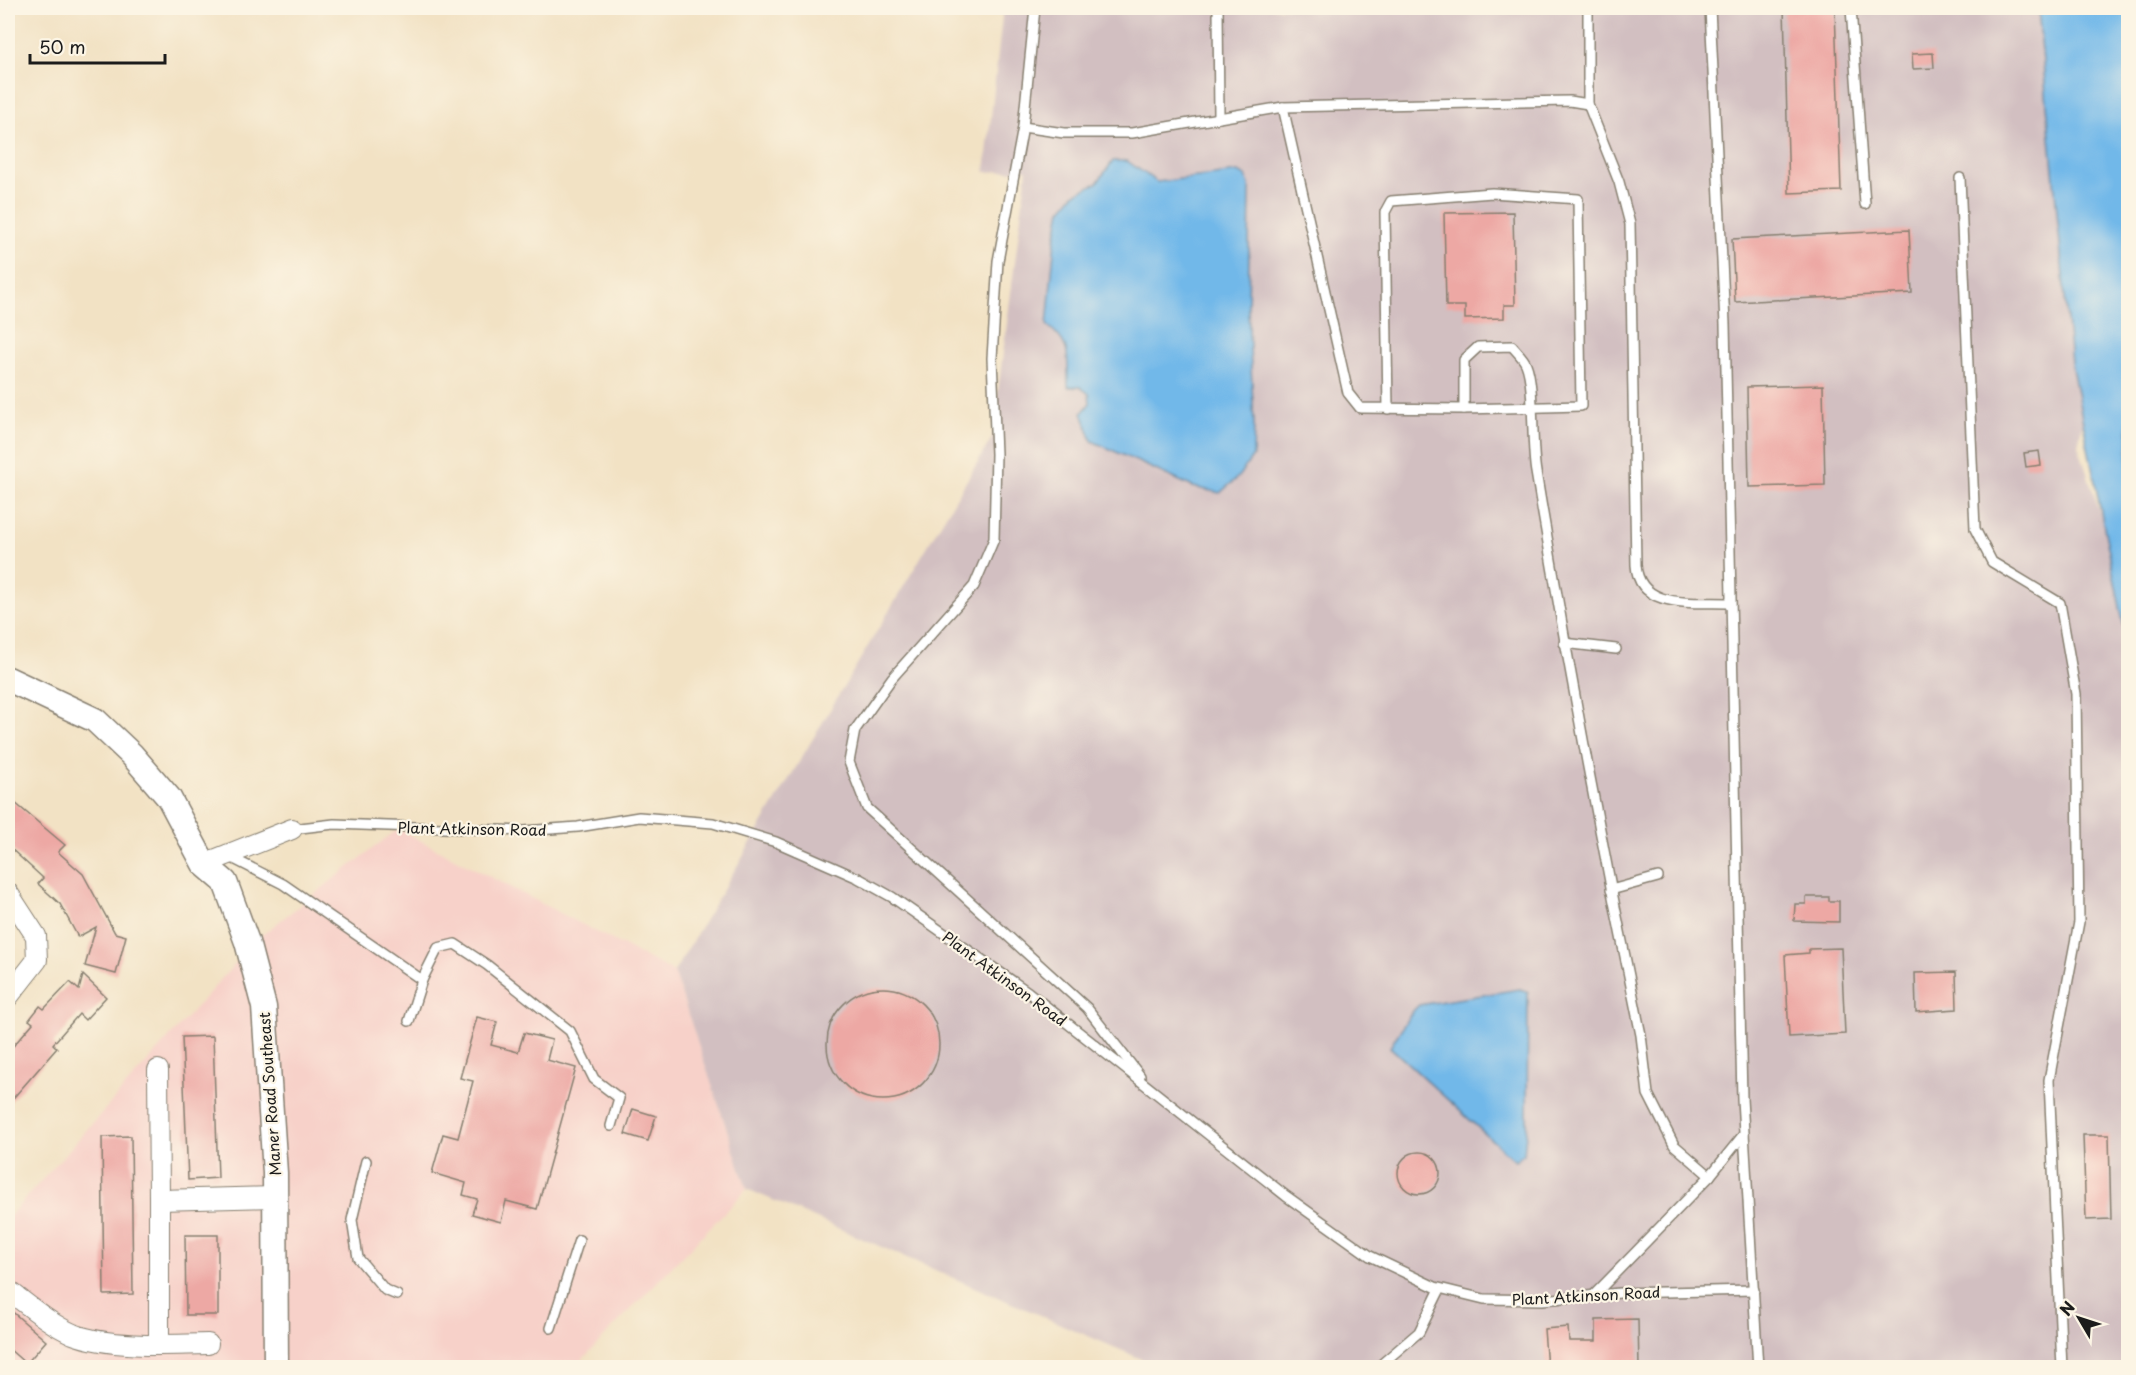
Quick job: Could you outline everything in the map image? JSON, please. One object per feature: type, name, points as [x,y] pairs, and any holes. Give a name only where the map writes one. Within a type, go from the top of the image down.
[{"type":"street","name":"Maner Road Southeast","points":[[8,680],[95,720],[132,755],[169,798],[204,864],[225,882],[247,942],[264,1007],[272,1105],[276,1368]]},
{"type":"street","name":"Plant Atkinson Road","points":[[204,864],[292,830]]},
{"type":"street","points":[[8,893],[36,936],[37,960],[8,997]]},
{"type":"street","points":[[158,1070],[159,1345]]},
{"type":"street","points":[[159,1200],[275,1197]]},
{"type":"street","points":[[8,1290],[75,1335],[159,1345],[208,1344]]},
{"type":"lane","points":[[1035,8],[1023,127],[998,261],[992,358],[996,454],[994,539],[974,586],[892,678],[855,730],[849,762],[867,808],[1087,1008],[1149,1087]]},
{"type":"lane","points":[[1218,8],[1219,118]]},
{"type":"lane","points":[[1588,8],[1588,104],[1619,182],[1630,224],[1636,565],[1639,583],[1647,592],[1660,599],[1730,603]]},
{"type":"lane","points":[[1710,8],[1725,324],[1744,1134],[1758,1368]]},
{"type":"lane","points":[[1851,8],[1864,204]]},
{"type":"lane","points":[[1023,127],[1064,133],[1132,133],[1283,107],[1570,101],[1588,104]]},
{"type":"lane","points":[[1283,107],[1348,393],[1360,408],[1388,409],[1464,409],[1581,406],[1578,199],[1492,194],[1391,201],[1385,212],[1388,409]]},
{"type":"lane","points":[[1960,178],[1975,529],[1992,562],[2060,603],[2076,694],[2079,922],[2049,1080],[2062,1368]]},
{"type":"lane","points":[[1464,409],[1464,360],[1478,346],[1512,346],[1526,364],[1531,407],[1532,453],[1564,643],[1641,1035],[1648,1094],[1674,1145],[1710,1176]]},
{"type":"lane","points":[[1564,643],[1616,649]]},
{"type":"lane","name":"Plant Atkinson Road","points":[[292,830],[334,824],[524,831],[578,827],[639,817],[680,818],[724,826],[819,859],[892,897],[1028,992],[1286,1196],[1370,1256],[1440,1289],[1484,1299],[1542,1300],[1754,1290]]},
{"type":"lane","points":[[226,855],[283,884],[422,980]]},
{"type":"lane","points":[[1611,890],[1658,877]]},
{"type":"lane","points":[[409,1021],[422,980],[438,948],[455,944],[487,965],[570,1031],[594,1079],[619,1098],[611,1126]]},
{"type":"lane","points":[[1593,1296],[1710,1176],[1744,1134]]},
{"type":"lane","points":[[366,1161],[352,1220],[358,1258],[385,1290],[397,1295]]},
{"type":"lane","points":[[550,1328],[579,1240]]},
{"type":"lane","points":[[1377,1368],[1419,1332],[1440,1289]]},
{"type":"shaded area","points":[[1003,8],[2046,8],[2107,311],[2078,445],[2128,601],[2128,1367],[1160,1367],[747,1189],[674,972],[992,438],[1027,170],[985,172]]},
{"type":"shaded area","points":[[398,829],[674,972],[747,1189],[575,1367],[8,1368],[8,1218],[258,938]]},
{"type":"water","points":[[2038,8],[2128,8],[2128,670],[2125,632],[2071,363]]},
{"type":"water","points":[[1113,161],[1127,161],[1157,182],[1238,172],[1246,176],[1250,189],[1248,309],[1254,423],[1253,456],[1238,477],[1220,493],[1193,487],[1092,441],[1082,413],[1090,403],[1089,394],[1080,387],[1068,387],[1068,359],[1065,346],[1047,325],[1055,240],[1061,210],[1074,194],[1097,183]]},
{"type":"water","points":[[1520,989],[1528,993],[1527,1124],[1524,1154],[1515,1161],[1390,1047],[1411,1013],[1419,1005]]},
{"type":"building","points":[[1784,8],[1835,8],[1841,191],[1789,193]]},
{"type":"building","points":[[1933,53],[1934,68],[1913,69],[1912,54]]},
{"type":"building","points":[[1513,212],[1515,305],[1504,305],[1504,318],[1465,319],[1465,306],[1446,306],[1444,213]]},
{"type":"building","points":[[1909,230],[1912,293],[1735,302],[1732,239]]},
{"type":"building","points":[[1823,385],[1825,485],[1749,487],[1747,387]]},
{"type":"building","points":[[2039,451],[2041,465],[2026,467],[2024,453]]},
{"type":"building","points":[[8,797],[65,845],[58,852],[83,874],[115,933],[126,936],[116,974],[85,966],[96,927],[78,937],[60,904],[38,884],[43,878],[8,846]]},
{"type":"building","points":[[1806,897],[1829,897],[1829,901],[1839,901],[1839,922],[1794,921],[1795,904],[1806,904]]},
{"type":"building","points":[[1841,948],[1845,1034],[1789,1037],[1785,955],[1809,953],[1809,949]]},
{"type":"building","points":[[1956,972],[1957,1009],[1916,1012],[1915,973]]},
{"type":"building","points":[[83,975],[106,997],[85,1020],[79,1014],[53,1044],[57,1048],[8,1104],[8,1052],[33,1023],[29,1020],[40,1006],[44,1009],[70,982],[79,990]]},
{"type":"building","points":[[883,988],[904,992],[923,1004],[935,1023],[939,1044],[935,1065],[923,1084],[904,1096],[883,1100],[862,1096],[843,1084],[831,1065],[827,1044],[831,1023],[843,1004],[862,992]]},
{"type":"building","points":[[477,1017],[497,1022],[491,1045],[518,1052],[524,1033],[552,1040],[547,1060],[576,1068],[537,1209],[506,1201],[501,1222],[472,1214],[477,1199],[463,1195],[466,1183],[432,1173],[443,1134],[458,1138],[473,1081],[460,1078]]},
{"type":"building","points":[[213,1036],[218,1178],[188,1180],[182,1037]]},
{"type":"building","points":[[633,1109],[656,1116],[648,1141],[625,1134]]},
{"type":"building","points":[[2083,1135],[2109,1135],[2111,1219],[2086,1220]]},
{"type":"building","points":[[131,1136],[133,1294],[104,1295],[102,1137]]},
{"type":"building","points":[[1419,1152],[1434,1158],[1440,1173],[1434,1188],[1419,1194],[1404,1188],[1398,1173],[1404,1158]]},
{"type":"building","points":[[185,1235],[218,1235],[218,1315],[186,1315]]},
{"type":"building","points":[[8,1308],[46,1341],[26,1364],[8,1348]]},
{"type":"building","points":[[1638,1319],[1639,1368],[1547,1368],[1544,1329],[1568,1327],[1569,1341],[1596,1341],[1596,1320]]}]
